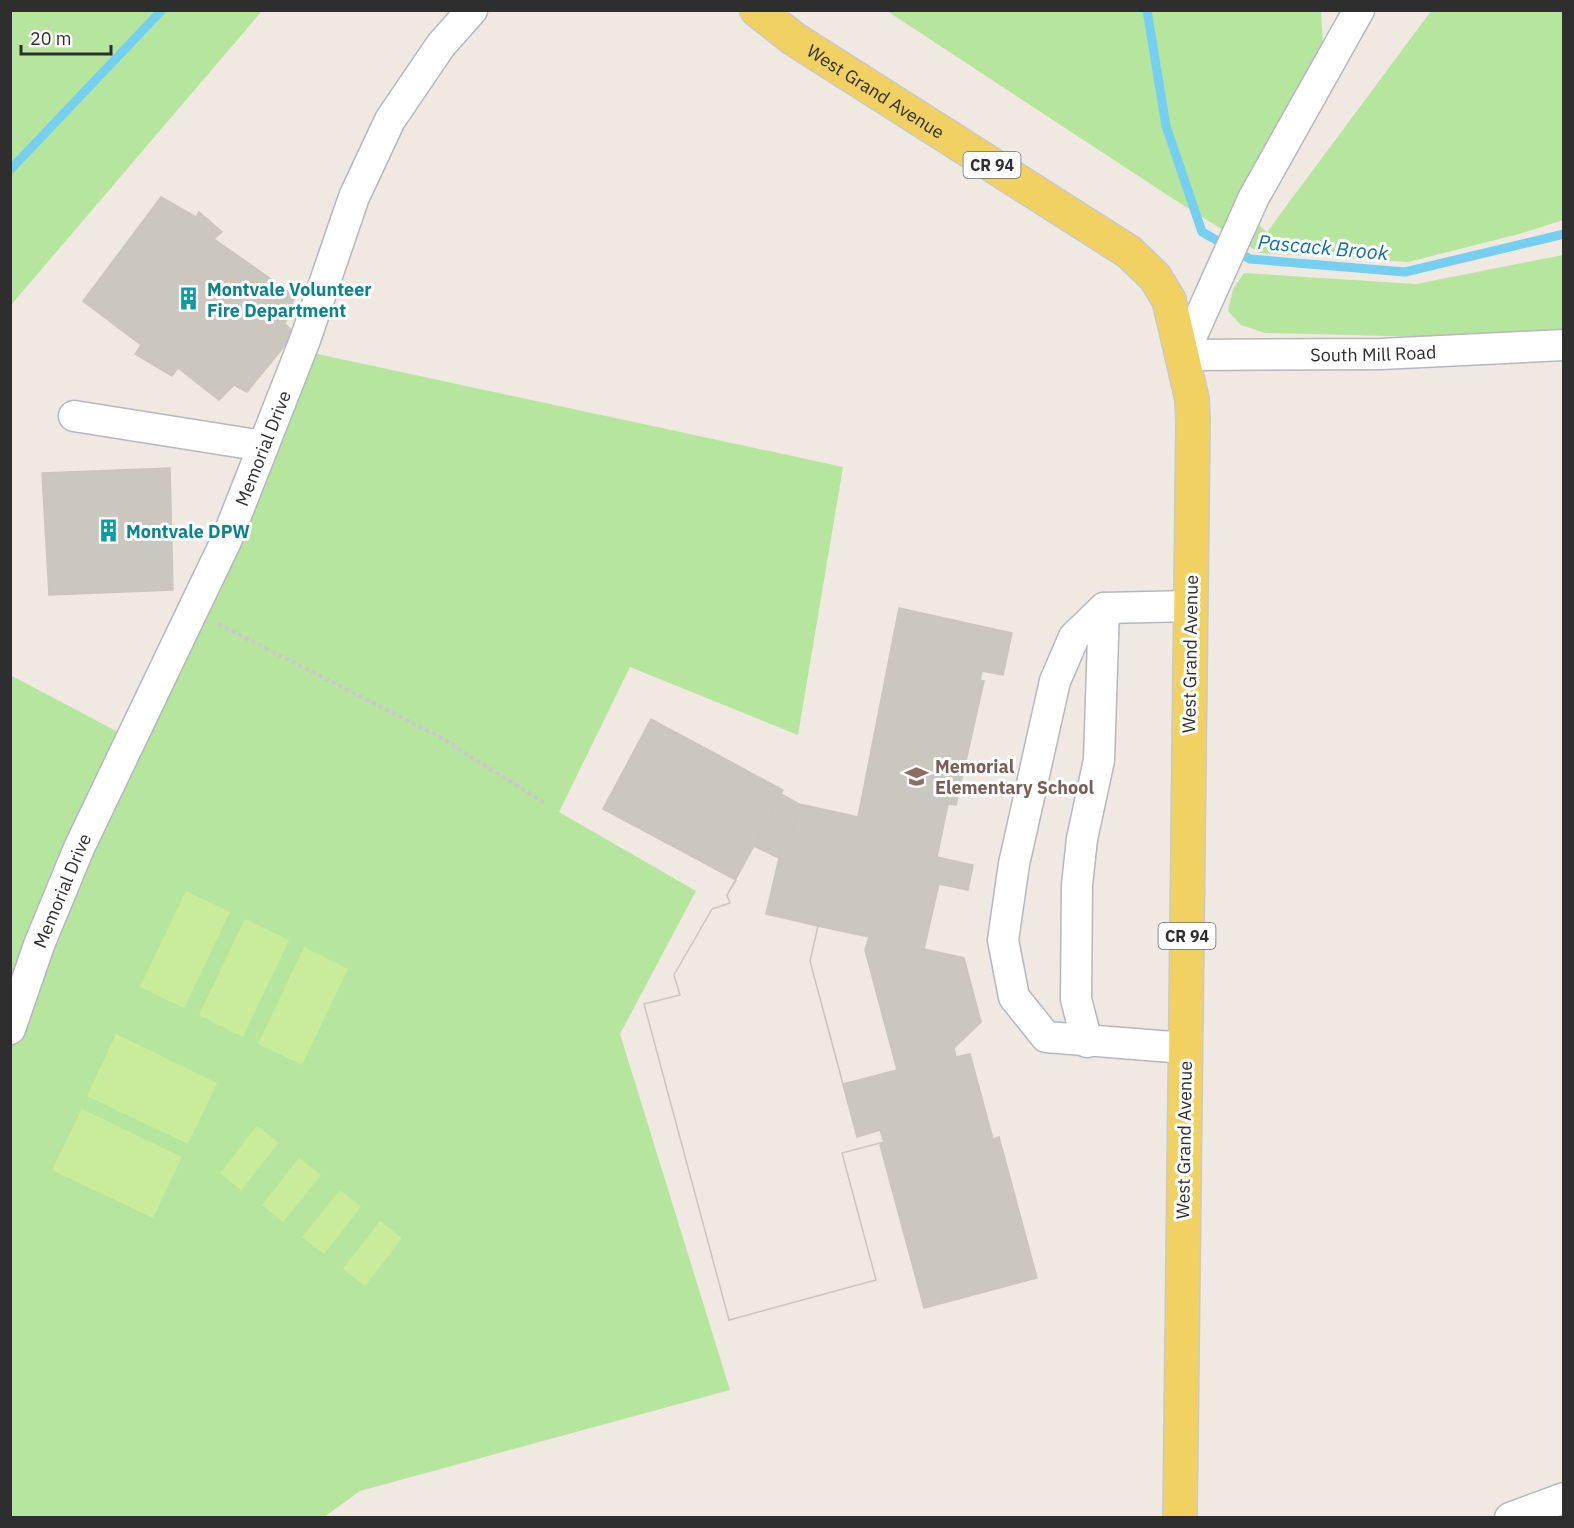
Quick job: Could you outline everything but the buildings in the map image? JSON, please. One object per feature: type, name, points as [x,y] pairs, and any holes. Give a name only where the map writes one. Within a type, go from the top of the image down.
[{"type":"main road","name":"West Grand Avenue","points":[[757,10],[794,39],[1129,252],[1155,277],[1170,300],[1183,355],[1193,421],[1180,1518]]},
{"type":"street","name":"Memorial Drive","points":[[10,1029],[39,945],[79,848],[226,541],[305,340],[354,197],[390,120],[441,45],[472,10]]},
{"type":"street","points":[[1183,355],[1254,196],[1359,10]]},
{"type":"street","name":"South Mill Road","points":[[1183,355],[1381,354],[1563,345]]},
{"type":"street","points":[[74,416],[263,446]]},
{"type":"street","points":[[1185,1048],[1046,1037],[1014,997],[1003,940],[1014,864],[1055,681],[1074,637],[1104,608],[1191,606]]},
{"type":"street","points":[[1087,1042],[1076,999],[1077,885],[1082,839],[1100,760],[1104,608]]},
{"type":"street","points":[[1510,1518],[1554,1507]]},
{"type":"path","points":[[193,611],[438,736],[546,804]]},
{"type":"green space","points":[[10,11],[262,11],[11,305]]},
{"type":"green space","points":[[887,11],[1321,11],[1323,46],[1236,204],[1267,232],[1431,11],[1563,11],[1563,220],[1519,234],[1408,262],[1260,253],[1175,200]]},
{"type":"green space","points":[[1563,255],[1563,330],[1506,339],[1265,333],[1241,325],[1228,311],[1233,289],[1244,273],[1416,284]]},
{"type":"green space","points":[[299,350],[843,467],[798,735],[630,667],[559,812],[696,891],[620,1034],[730,1390],[360,1491],[324,1517],[11,1517],[10,675],[139,743]]},
{"type":"green space","points":[[186,891],[230,912],[184,1008],[140,987]]},
{"type":"green space","points":[[245,919],[289,940],[243,1037],[199,1015]]},
{"type":"green space","points":[[304,947],[348,969],[302,1065],[258,1044]]},
{"type":"green space","points":[[116,1034],[217,1083],[188,1144],[87,1096]]},
{"type":"green space","points":[[82,1109],[182,1157],[153,1218],[52,1170]]},
{"type":"green space","points":[[257,1126],[279,1143],[241,1190],[220,1173]]},
{"type":"green space","points":[[299,1158],[321,1175],[283,1222],[262,1205]]},
{"type":"green space","points":[[340,1190],[361,1207],[324,1254],[302,1237]]},
{"type":"green space","points":[[380,1221],[402,1238],[365,1286],[343,1269]]},
{"type":"waterway","name":"Pascack Brook","points":[[10,170],[162,10]]},
{"type":"waterway","name":"Pascack Brook","points":[[1147,10],[1166,126],[1202,232],[1250,259],[1405,272],[1564,234]]},
{"type":"place","name":"Montvale Volunteer Fire Department","points":[[189,299]]},
{"type":"place","name":"Montvale DPW","points":[[108,531]]},
{"type":"place","name":"Memorial Elementary School","points":[[917,776]]}]
